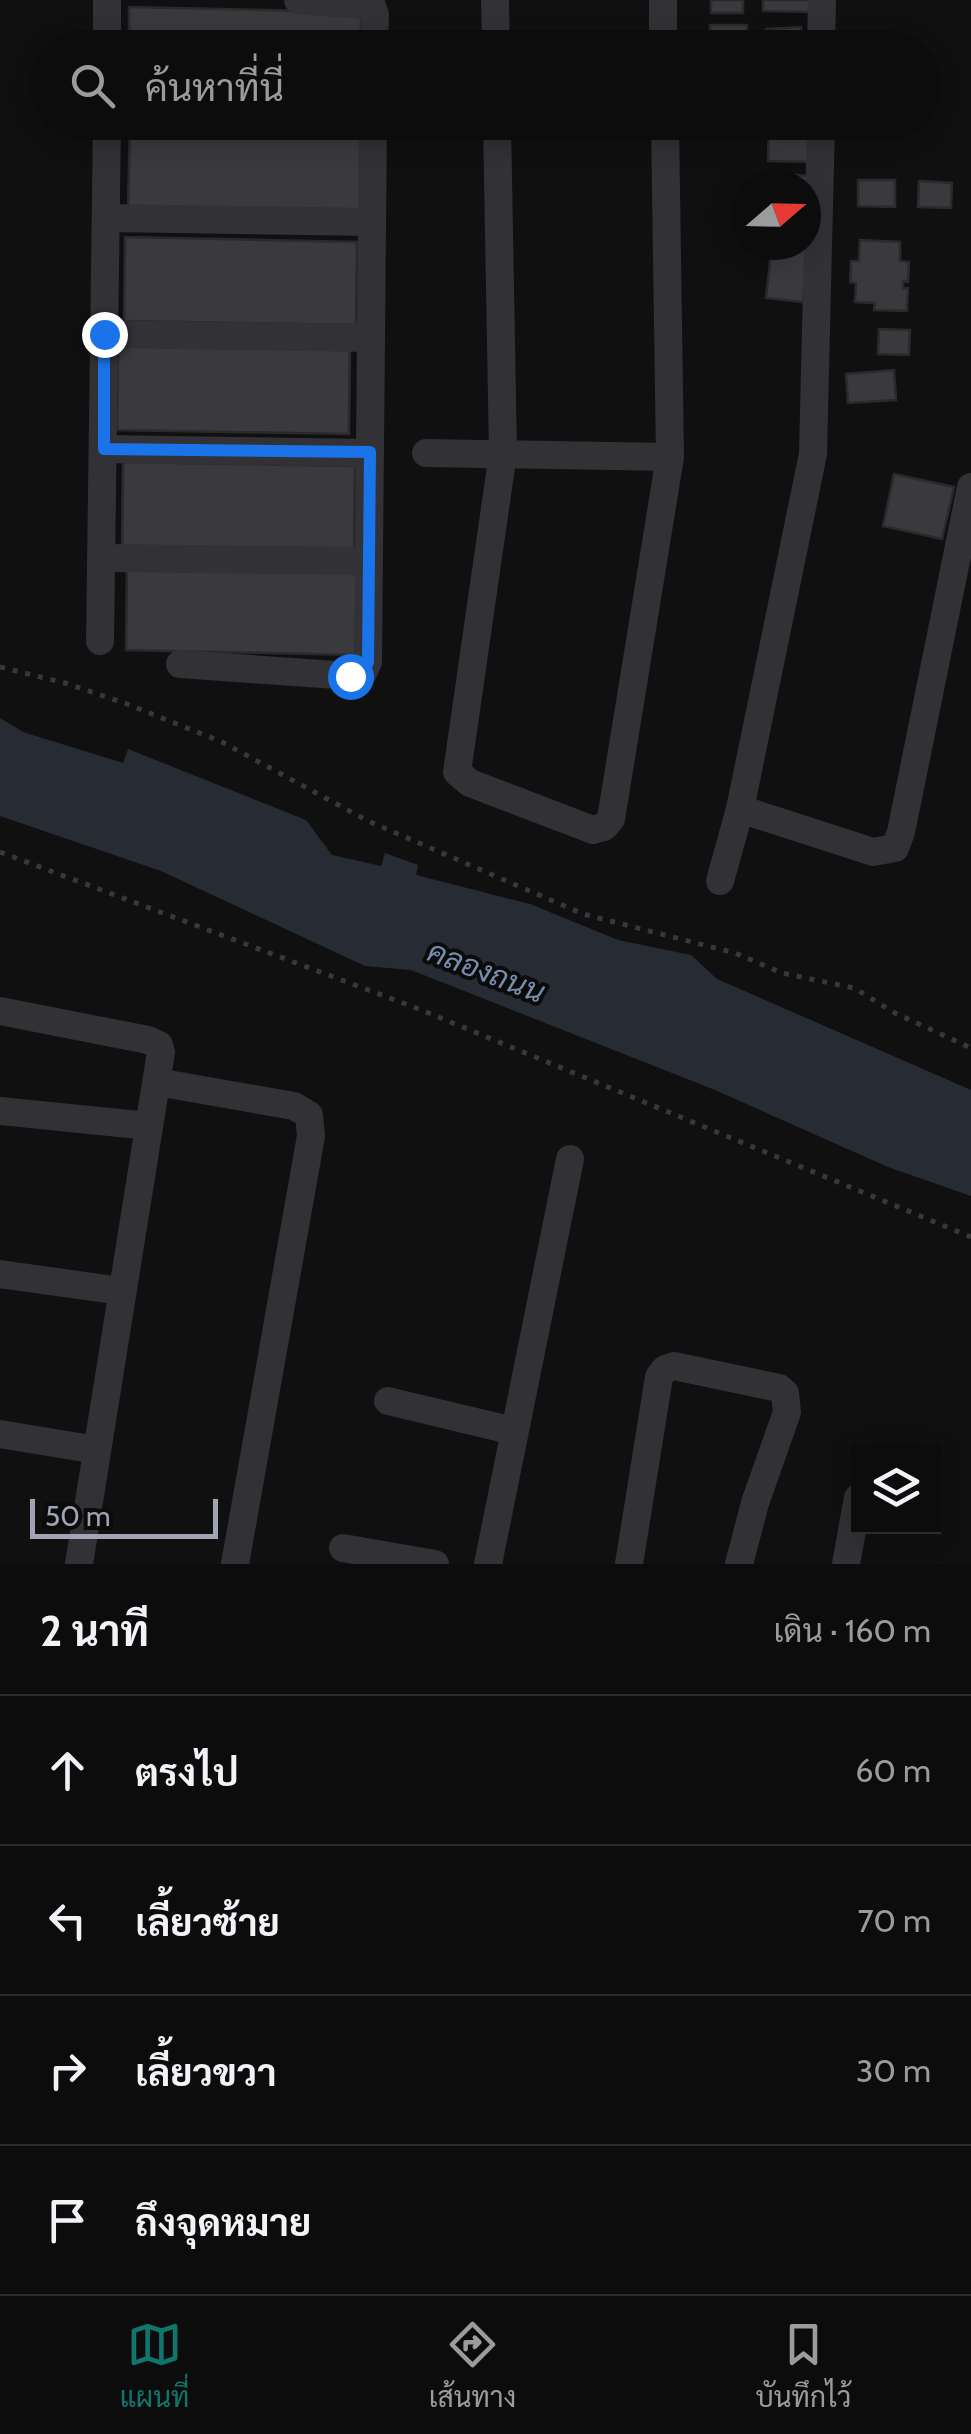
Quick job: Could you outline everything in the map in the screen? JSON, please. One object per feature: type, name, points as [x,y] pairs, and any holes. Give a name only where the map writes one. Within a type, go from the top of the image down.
[{"type":"street","points":[[107,0],[107,30]]},
{"type":"street","points":[[298,0],[372,6],[375,30]]},
{"type":"street","points":[[495,0],[496,30]]},
{"type":"street","points":[[662,0],[663,30]]},
{"type":"street","points":[[822,0],[822,30]]},
{"type":"street","points":[[100,641],[107,140]]},
{"type":"street","points":[[180,664],[350,676],[363,672],[368,662],[373,140]]},
{"type":"street","points":[[497,140],[503,453],[457,772],[470,783],[593,830],[604,827],[611,819],[670,457],[665,140]]},
{"type":"street","points":[[720,881],[740,809],[813,454],[821,140]]},
{"type":"street","points":[[106,218],[372,222]]},
{"type":"street","points":[[104,334],[371,338]]},
{"type":"street","points":[[104,449],[370,452]]},
{"type":"street","points":[[426,453],[670,457]]},
{"type":"street","points":[[740,809],[874,852],[895,848],[971,488]]},
{"type":"street","points":[[103,558],[369,562]]},
{"type":"street","points":[[0,1011],[148,1040],[159,1045],[161,1052],[80,1564]]},
{"type":"street","points":[[157,1082],[294,1106],[309,1115],[310,1136],[235,1564]]},
{"type":"street","points":[[0,1111],[149,1126]]},
{"type":"street","points":[[488,1564],[570,1159]]},
{"type":"street","points":[[0,1274],[121,1291]]},
{"type":"street","points":[[630,1564],[659,1377],[674,1366],[779,1388],[785,1393],[787,1412],[739,1564]]},
{"type":"street","points":[[388,1401],[514,1431]]},
{"type":"street","points":[[0,1434],[97,1450]]},
{"type":"street","points":[[846,1564],[851,1534]]},
{"type":"street","points":[[343,1548],[434,1564]]},
{"type":"path","points":[[0,666],[128,704],[222,742],[368,820],[584,914],[735,952],[782,973],[854,988],[894,1013],[971,1048]]},
{"type":"path","points":[[0,852],[419,1009],[971,1236]]},
{"type":"water","name":"คลองถนน","points":[[0,718],[23,732],[123,763],[128,749],[306,820],[332,855],[381,866],[385,853],[418,865],[416,875],[530,904],[618,940],[691,955],[717,979],[971,1090],[971,1196],[888,1167],[715,1090],[411,970],[365,966],[161,871],[0,816]]},
{"type":"building","points":[[711,0],[743,0],[743,13],[711,13]]},
{"type":"building","points":[[763,0],[811,0],[811,12],[763,11]]},
{"type":"building","points":[[129,7],[361,12],[361,30],[129,30]]},
{"type":"building","points":[[710,25],[747,25],[747,30],[710,30]]},
{"type":"building","points":[[801,27],[801,30],[766,30]]},
{"type":"building","points":[[130,140],[362,140],[361,212],[128,208]]},
{"type":"building","points":[[769,140],[810,140],[810,162],[768,161]]},
{"type":"building","points":[[858,180],[895,180],[895,207],[858,206]]},
{"type":"building","points":[[919,181],[952,183],[951,208],[918,207]]},
{"type":"building","points":[[125,237],[357,242],[356,325],[124,321]]},
{"type":"building","points":[[860,240],[900,242],[900,261],[909,262],[908,282],[903,281],[903,288],[908,288],[907,311],[874,310],[875,303],[855,302],[856,283],[850,282],[851,261],[859,261]]},
{"type":"building","points":[[770,260],[807,260],[803,302],[766,298]]},
{"type":"building","points":[[879,329],[910,330],[909,355],[878,354]]},
{"type":"building","points":[[118,346],[350,350],[349,434],[117,430]]},
{"type":"building","points":[[894,370],[896,400],[848,403],[846,374]]},
{"type":"building","points":[[123,462],[355,466],[354,550],[122,546]]},
{"type":"building","points":[[894,474],[954,487],[942,539],[883,526]]},
{"type":"building","points":[[127,567],[359,571],[358,655],[126,650]]},
{"type":"route","points":[[104,334],[104,449],[370,452],[368,662],[363,672],[350,676]]}]
